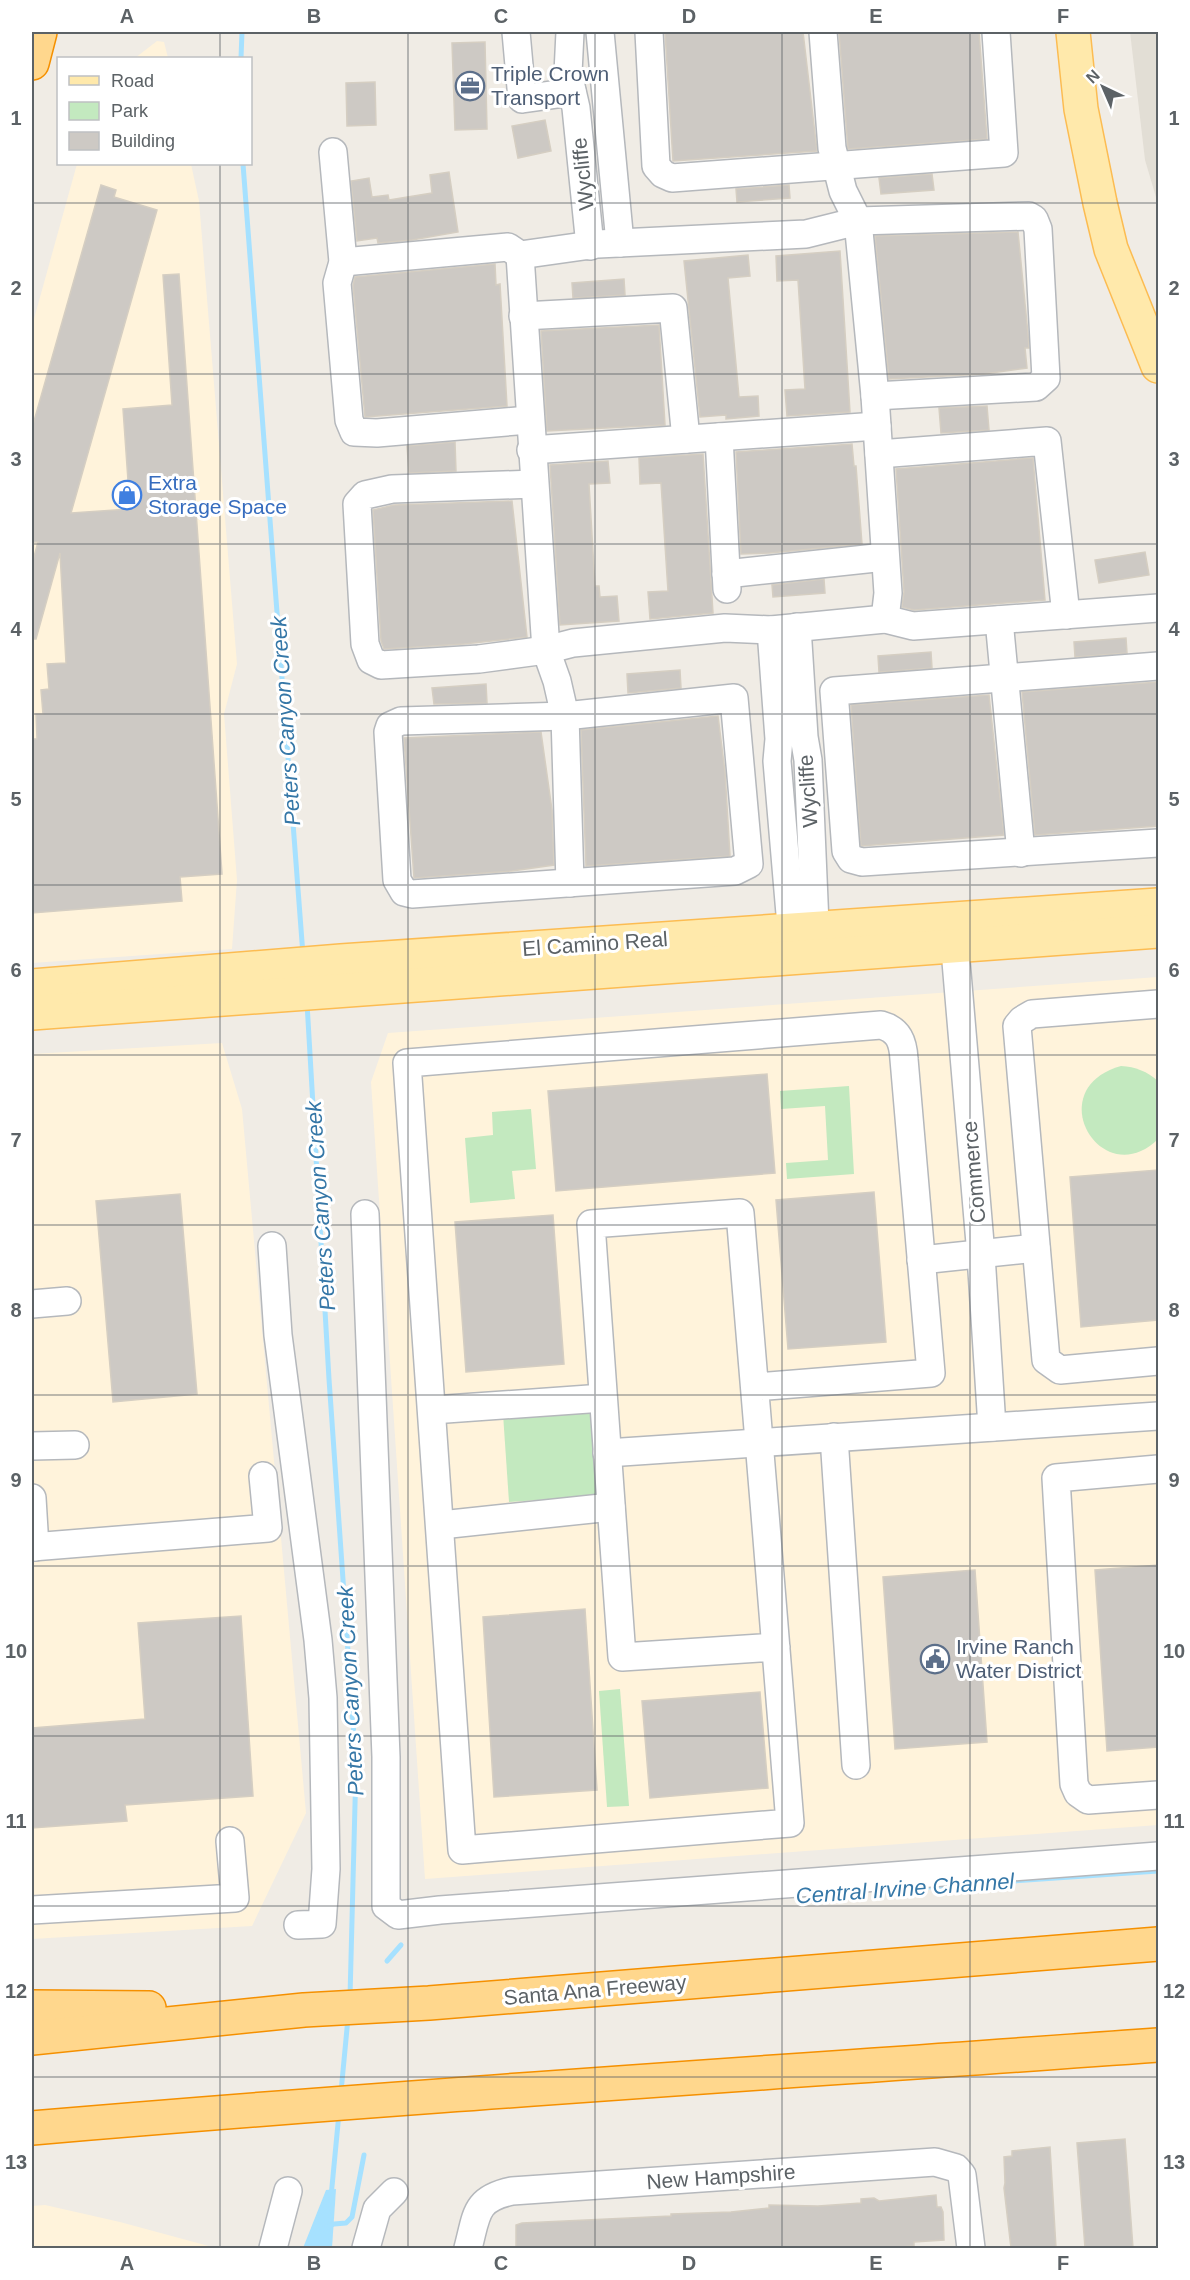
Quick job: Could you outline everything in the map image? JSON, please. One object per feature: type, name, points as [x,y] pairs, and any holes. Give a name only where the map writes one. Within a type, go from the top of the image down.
[{"type":"highway","points":[[32,63],[40,32]]},
{"type":"highway","name":"Santa Ana Freeway","points":[[32,2038],[304,2010],[429,2004],[1158,1944]]},
{"type":"highway","points":[[32,2007],[304,2010]]},
{"type":"highway","points":[[32,2128],[296,2106],[1158,2045]]},
{"type":"main road","points":[[1073,32],[1082,109],[1111,249],[1158,366]]},
{"type":"main road","name":"El Camino Real","points":[[954,932],[1158,905]]},
{"type":"main road","name":"El Camino Real","points":[[32,986],[258,982],[954,932],[1158,931]]},
{"type":"main road","name":"El Camino Real","points":[[32,1013],[258,982]]},
{"type":"street","points":[[516,32],[522,99],[605,93]]},
{"type":"street","name":"Wycliffe","points":[[570,32],[568,73],[573,95],[590,246]]},
{"type":"street","name":"Wycliffe","points":[[600,32],[620,243]]},
{"type":"street","points":[[649,32],[656,166],[663,174],[672,178],[1004,153],[996,32]]},
{"type":"street","points":[[823,32],[832,148],[843,191],[858,221],[879,454],[888,593],[885,619]]},
{"type":"street","points":[[333,152],[343,262],[337,283],[349,420],[354,432],[377,433],[529,420]]},
{"type":"street","points":[[343,262],[508,247],[520,255],[620,243],[806,234],[858,221],[1029,216],[1034,219],[1038,229],[1046,378],[1036,387],[875,396]]},
{"type":"street","points":[[520,255],[529,420],[546,650],[557,681],[565,716],[570,883]]},
{"type":"street","points":[[523,316],[673,308],[686,439]]},
{"type":"street","points":[[531,450],[877,426]]},
{"type":"street","points":[[719,437],[726,581],[885,557]]},
{"type":"street","points":[[879,454],[1047,441],[1066,615]]},
{"type":"street","points":[[534,484],[392,489],[365,495],[357,504],[365,644],[371,660],[381,665],[479,658],[546,650],[573,643],[713,629],[771,630],[885,619],[913,626],[1158,608]]},
{"type":"street","points":[[999,620],[1021,853]]},
{"type":"street","name":"Wycliffe","points":[[791,738],[798,627]]},
{"type":"street","name":"Wycliffe","points":[[771,630],[791,738],[808,760],[804,942]]},
{"type":"street","points":[[1158,666],[834,691],[846,851],[851,859],[862,862],[1158,843]]},
{"type":"street","points":[[734,698],[749,864],[735,871],[412,894],[404,892],[397,880],[388,732],[390,726],[401,721],[565,716],[734,698]]},
{"type":"street","name":"Commerce","points":[[954,932],[981,1254],[992,1426]]},
{"type":"street","points":[[1158,1005],[1032,1014],[1017,1026],[1046,1360],[1060,1370],[1158,1361]]},
{"type":"street","points":[[754,1387],[931,1373],[903,1046],[899,1035],[881,1025],[407,1063],[462,1850],[790,1823],[776,1647],[754,1387],[740,1213],[591,1224],[622,1657],[776,1647]]},
{"type":"street","points":[[365,1214],[386,1757],[386,1906],[398,1915],[1158,1856]]},
{"type":"street","points":[[272,1246],[278,1335],[318,1640],[323,1698],[326,1869],[322,1924],[298,1925]]},
{"type":"street","points":[[921,1260],[1036,1248]]},
{"type":"street","points":[[32,1304],[67,1301]]},
{"type":"street","points":[[432,1410],[603,1398]]},
{"type":"street","points":[[608,1453],[1158,1416]]},
{"type":"street","points":[[834,1437],[856,1765]]},
{"type":"street","points":[[32,1446],[75,1445]]},
{"type":"street","points":[[1158,1469],[1056,1478],[1074,1784],[1078,1793],[1088,1800],[1158,1795]]},
{"type":"street","points":[[32,1498],[33,1547],[268,1528],[262,1476]]},
{"type":"street","points":[[441,1525],[611,1507]]},
{"type":"street","points":[[32,1910],[235,1898],[230,1841]]},
{"type":"street","name":"New Hampshire","points":[[468,2248],[479,2210],[488,2199],[512,2191],[935,2162],[956,2168],[962,2175],[971,2248]]},
{"type":"street","points":[[273,2248],[288,2191]]},
{"type":"street","points":[[366,2248],[377,2210],[394,2192]]},
{"type":"shaded area","points":[[1130,32],[1158,32],[1158,204],[1145,160]]},
{"type":"shaded area","points":[[157,41],[164,42],[168,57],[136,57]]},
{"type":"shaded area","name":"Extra Storage Space","points":[[77,165],[191,165],[199,201],[237,664],[224,714],[237,880],[232,949],[32,963],[32,326]]},
{"type":"shaded area","points":[[1158,977],[1158,1825],[425,1879],[371,1082],[388,1033]]},
{"type":"shaded area","points":[[222,1043],[242,1109],[306,1813],[252,1926],[32,1939],[32,1054]]},
{"type":"shaded area","points":[[45,2205],[120,2222],[216,2248],[32,2248],[32,2206]]},
{"type":"green space","points":[[1121,1066],[1141,1070],[1158,1081],[1158,1139],[1137,1153],[1117,1154],[1100,1146],[1088,1132],[1082,1114],[1084,1095],[1097,1078]]},
{"type":"green space","points":[[849,1086],[854,1174],[787,1179],[786,1163],[828,1160],[825,1106],[781,1109],[780,1091]]},
{"type":"green space","points":[[531,1109],[536,1169],[512,1171],[515,1199],[470,1203],[465,1138],[493,1135],[492,1112]]},
{"type":"green space","points":[[591,1408],[597,1496],[509,1502],[503,1414]]},
{"type":"green space","points":[[620,1689],[629,1806],[607,1807],[599,1691]]},
{"type":"water","points":[[336,2189],[332,2248],[303,2248],[326,2190]]},
{"type":"building","points":[[665,32],[803,32],[817,151],[673,161]]},
{"type":"building","points":[[839,32],[979,32],[987,139],[848,149]]},
{"type":"building","name":"Triple Crown Transport","points":[[485,42],[487,129],[455,130],[452,43]]},
{"type":"building","points":[[375,82],[376,125],[347,126],[346,83]]},
{"type":"building","points":[[545,120],[551,151],[518,158],[512,126]]},
{"type":"building","points":[[449,172],[458,232],[412,240],[378,243],[377,238],[357,241],[351,181],[369,178],[372,197],[388,195],[389,200],[432,193],[430,175]]},
{"type":"building","points":[[932,174],[934,190],[881,194],[879,178]]},
{"type":"building","name":"Extra Storage Space","points":[[101,185],[116,190],[114,197],[157,210],[71,513],[130,509],[123,409],[172,405],[163,275],[179,274],[222,874],[180,877],[182,901],[32,913],[32,739],[37,739],[36,714],[43,714],[41,690],[49,689],[47,664],[66,663],[60,553],[36,639],[32,639],[32,564],[38,542],[32,542],[32,428]]},
{"type":"building","points":[[789,185],[790,198],[737,202],[736,189]]},
{"type":"building","points":[[1018,232],[1029,348],[1025,348],[1027,368],[984,374],[889,379],[875,236]]},
{"type":"building","points":[[840,251],[850,412],[787,416],[785,390],[805,389],[798,280],[777,281],[776,256]]},
{"type":"building","points":[[748,255],[750,276],[728,278],[739,397],[758,396],[759,416],[726,419],[726,415],[700,417],[684,261]]},
{"type":"building","points":[[495,264],[496,285],[500,284],[507,406],[365,417],[353,285],[355,277]]},
{"type":"building","points":[[624,279],[625,295],[573,298],[572,283]]},
{"type":"building","points":[[659,325],[665,425],[547,431],[541,331]]},
{"type":"building","points":[[987,406],[989,430],[941,433],[939,408]]},
{"type":"building","points":[[455,442],[456,471],[409,473],[407,446]]},
{"type":"building","points":[[852,444],[862,544],[741,554],[736,452]]},
{"type":"building","points":[[703,454],[713,613],[650,619],[648,592],[668,591],[661,483],[640,484],[639,458]]},
{"type":"building","points":[[1033,458],[1045,600],[914,610],[902,607],[904,592],[896,469]]},
{"type":"building","points":[[608,461],[610,483],[589,484],[595,586],[599,586],[600,597],[617,596],[619,621],[560,625],[550,465]]},
{"type":"building","points":[[512,501],[527,637],[384,649],[381,641],[373,510],[394,505]]},
{"type":"building","points":[[1145,552],[1149,575],[1099,583],[1095,560]]},
{"type":"building","points":[[824,579],[825,593],[773,597],[772,585]]},
{"type":"building","points":[[1126,638],[1127,653],[1075,657],[1074,642]]},
{"type":"building","points":[[931,652],[932,668],[879,672],[878,656]]},
{"type":"building","points":[[680,670],[681,688],[628,693],[627,674]]},
{"type":"building","points":[[1158,682],[1158,826],[1035,835],[1022,692]]},
{"type":"building","points":[[486,684],[487,703],[434,704],[432,688]]},
{"type":"building","points":[[989,695],[1004,835],[861,846],[851,705]]},
{"type":"building","points":[[718,716],[725,772],[730,856],[586,866],[581,730]]},
{"type":"building","points":[[541,732],[552,810],[554,865],[512,871],[414,878],[404,738]]},
{"type":"building","points":[[767,1074],[775,1173],[556,1191],[548,1091]]},
{"type":"building","points":[[1158,1170],[1158,1320],[1081,1327],[1070,1177]]},
{"type":"building","points":[[874,1192],[886,1342],[788,1349],[776,1200]]},
{"type":"building","points":[[180,1194],[197,1394],[113,1402],[96,1201]]},
{"type":"building","points":[[553,1215],[564,1364],[466,1372],[455,1222]]},
{"type":"building","points":[[1158,1565],[1158,1747],[1107,1751],[1095,1570]]},
{"type":"building","name":"Irvine Ranch Water District","points":[[975,1570],[987,1742],[895,1749],[883,1577]]},
{"type":"building","points":[[585,1609],[597,1790],[494,1797],[483,1617]]},
{"type":"building","points":[[241,1616],[253,1796],[125,1805],[127,1821],[32,1828],[32,1728],[145,1719],[138,1623]]},
{"type":"building","points":[[760,1692],[768,1788],[650,1798],[642,1701]]},
{"type":"building","points":[[1125,2139],[1133,2248],[1085,2248],[1077,2143]]},
{"type":"building","points":[[1050,2147],[1056,2248],[1011,2248],[1004,2188],[1004,2157],[1012,2156],[1012,2151]]},
{"type":"building","points":[[936,2195],[937,2207],[941,2207],[943,2212],[944,2240],[914,2242],[914,2246],[883,2248],[516,2248],[516,2225],[522,2223],[731,2212],[769,2208],[769,2205],[818,2206],[861,2203],[861,2199],[874,2198],[879,2201]]},
{"type":"waterway","name":"Peters Canyon Creek","points":[[241,57],[242,32]]},
{"type":"waterway","name":"Peters Canyon Creek","points":[[243,165],[303,955]]},
{"type":"waterway","name":"Peters Canyon Creek","points":[[307,1003],[329,1379],[356,1766],[350,1997]]},
{"type":"waterway","name":"Central Irvine Channel","points":[[927,1887],[1158,1871]]},
{"type":"waterway","name":"Central Irvine Channel","points":[[387,1961],[401,1945]]},
{"type":"waterway","name":"Peters Canyon Creek","points":[[341,2092],[348,2018]]},
{"type":"waterway","name":"Peters Canyon Creek","points":[[331,2197],[339,2113]]},
{"type":"waterway","name":"Central Irvine Channel","points":[[327,2227],[346,2223],[352,2217],[364,2155]]},
{"type":"place","name":"Triple Crown Transport","points":[[470,86]]},
{"type":"place","name":"Extra Storage Space","points":[[127,495]]},
{"type":"place","name":"Irvine Ranch Water District","points":[[935,1659]]}]
